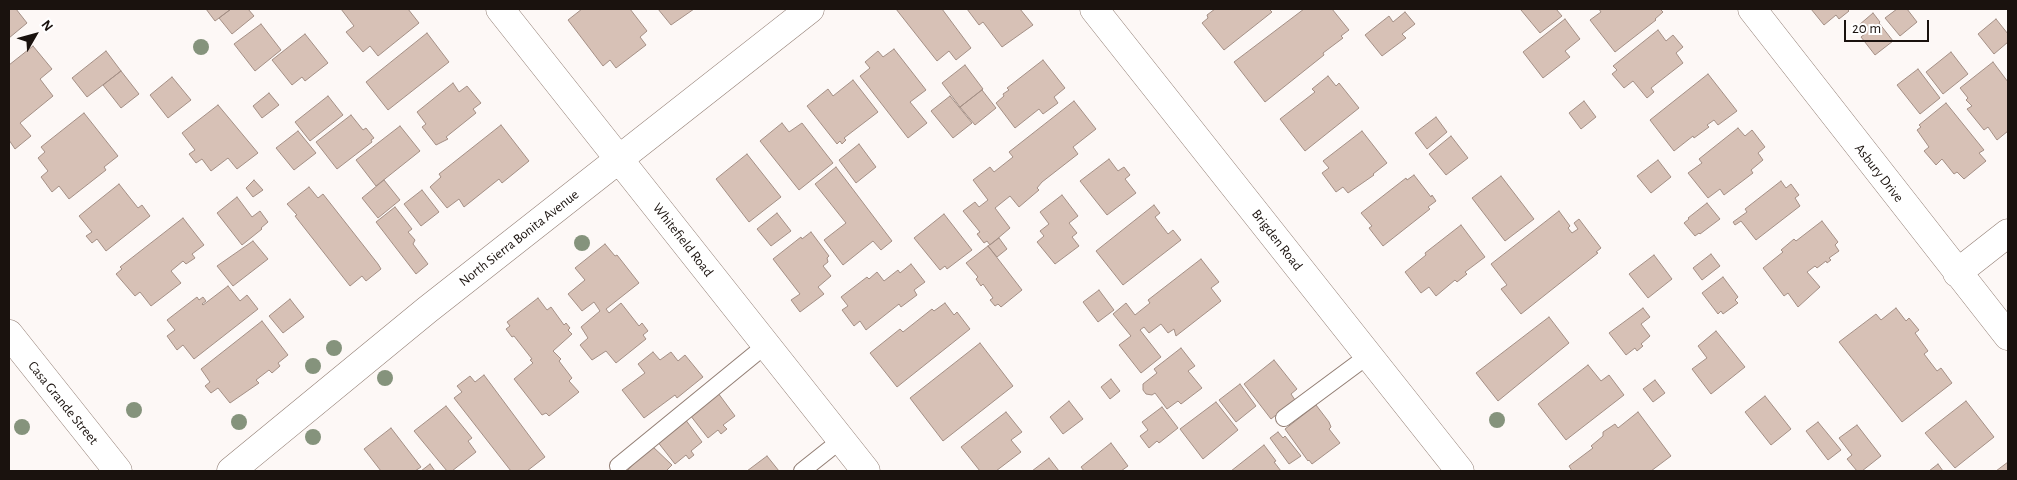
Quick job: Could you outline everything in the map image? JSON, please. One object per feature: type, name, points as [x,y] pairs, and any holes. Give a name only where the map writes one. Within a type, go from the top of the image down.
[{"type":"street","name":"Whitefield Road","points":[[500,9],[866,471]]},
{"type":"street","name":"North Sierra Bonita Avenue","points":[[231,471],[427,310],[810,9]]},
{"type":"street","name":"Brigden Road","points":[[1094,9],[1460,471]]},
{"type":"street","name":"Asbury Drive","points":[[1752,9],[2008,336]]},
{"type":"street","points":[[1957,273],[2008,233]]},
{"type":"street","name":"Casa Grande Street","points":[[9,334],[118,471]]},
{"type":"lane","points":[[618,466],[766,345]]},
{"type":"lane","points":[[1284,418],[1369,356]]},
{"type":"lane","points":[[802,471],[841,440]]},
{"type":"building","points":[[9,9],[16,9],[27,23],[9,38]]},
{"type":"building","points":[[206,9],[231,9],[215,21]]},
{"type":"building","points":[[231,9],[248,9],[254,16],[232,34],[219,18]]},
{"type":"building","points":[[341,9],[408,9],[419,23],[378,56],[370,46],[363,52],[346,32],[354,26]]},
{"type":"building","points":[[582,9],[630,9],[647,31],[640,37],[646,45],[616,68],[610,60],[603,66],[568,20]]},
{"type":"building","points":[[658,9],[694,9],[671,25]]},
{"type":"building","points":[[896,9],[942,9],[971,48],[956,60],[949,51],[937,61]]},
{"type":"building","points":[[967,9],[1020,9],[1033,25],[1002,47],[983,22],[979,25]]},
{"type":"building","points":[[1215,9],[1269,9],[1272,12],[1224,50],[1202,23],[1208,18],[1207,15]]},
{"type":"building","points":[[1304,9],[1332,9],[1349,30],[1341,36],[1343,38],[1323,53],[1324,55],[1265,102],[1234,62]]},
{"type":"building","points":[[1556,9],[1562,16],[1540,33],[1521,10]]},
{"type":"building","points":[[1599,9],[1660,9],[1663,12],[1656,20],[1615,52],[1590,20],[1601,12]]},
{"type":"building","points":[[1811,9],[1847,9],[1849,11],[1839,19],[1836,15],[1824,25]]},
{"type":"building","points":[[1897,9],[1907,9],[1917,22],[1900,36],[1885,18]]},
{"type":"building","points":[[1405,12],[1415,24],[1402,34],[1406,38],[1382,56],[1365,35],[1389,16],[1393,22]]},
{"type":"building","points":[[1873,13],[1893,41],[1875,55],[1861,37],[1866,33],[1859,25]]},
{"type":"building","points":[[1565,19],[1580,39],[1565,51],[1570,57],[1543,78],[1523,52]]},
{"type":"building","points":[[1996,19],[2008,34],[2008,42],[1994,54],[1978,34]]},
{"type":"building","points":[[261,24],[281,50],[255,71],[234,44]]},
{"type":"building","points":[[1658,30],[1666,41],[1673,35],[1683,47],[1676,53],[1683,63],[1651,88],[1654,92],[1647,98],[1633,81],[1624,88],[1612,74],[1617,70],[1613,66]]},
{"type":"building","points":[[427,33],[449,62],[388,110],[366,82]]},
{"type":"building","points":[[305,34],[328,63],[305,81],[302,77],[292,85],[272,60]]},
{"type":"building","points":[[33,46],[52,69],[40,79],[53,96],[20,123],[31,136],[15,149],[9,140],[9,65]]},
{"type":"building","points":[[894,49],[926,90],[910,102],[927,123],[908,138],[860,76],[870,68],[865,62],[878,51],[883,57]]},
{"type":"building","points":[[106,51],[121,71],[87,97],[72,78]]},
{"type":"building","points":[[1951,52],[1968,74],[1943,94],[1926,72]]},
{"type":"building","points":[[1043,60],[1065,88],[1054,97],[1058,103],[1043,114],[1039,109],[1015,128],[996,103],[1009,90],[1007,88]]},
{"type":"building","points":[[1993,62],[2008,82],[2008,131],[1997,140],[1988,127],[1984,130],[1967,109],[1972,106],[1966,100],[1968,98],[1960,88]]},
{"type":"building","points":[[965,65],[983,89],[960,107],[942,83]]},
{"type":"building","points":[[1918,69],[1940,98],[1920,114],[1897,85]]},
{"type":"building","points":[[121,71],[139,94],[121,108],[103,85]]},
{"type":"building","points":[[1708,74],[1737,111],[1718,125],[1714,120],[1707,125],[1709,127],[1694,138],[1693,136],[1674,151],[1650,120]]},
{"type":"building","points":[[1328,76],[1336,86],[1339,83],[1359,108],[1305,151],[1280,119],[1315,92],[1312,89]]},
{"type":"building","points":[[172,77],[191,100],[168,118],[150,95]]},
{"type":"building","points":[[853,80],[878,112],[844,138],[846,140],[842,144],[840,141],[837,144],[807,106],[828,89],[833,96]]},
{"type":"building","points":[[453,83],[459,92],[467,86],[481,103],[473,109],[476,113],[446,137],[448,139],[436,145],[422,127],[426,124],[417,112]]},
{"type":"building","points":[[982,90],[996,108],[975,125],[960,107]]},
{"type":"building","points":[[269,93],[279,105],[262,118],[253,106]]},
{"type":"building","points":[[328,96],[343,115],[310,141],[295,122]]},
{"type":"building","points":[[950,96],[972,123],[953,138],[931,111]]},
{"type":"building","points":[[1074,101],[1096,129],[1073,147],[1078,154],[1042,182],[1037,188],[1039,190],[1019,207],[1010,196],[995,208],[1010,228],[990,245],[987,241],[984,243],[977,234],[980,232],[963,211],[975,202],[979,207],[988,200],[973,180],[990,167],[994,172],[1013,157],[1009,152]]},
{"type":"building","points":[[1584,101],[1596,117],[1581,129],[1569,113]]},
{"type":"building","points":[[1946,103],[1984,150],[1979,153],[1986,161],[1964,179],[1957,172],[1954,174],[1942,159],[1936,165],[1924,151],[1929,147],[1917,130],[1921,127],[1919,125]]},
{"type":"building","points":[[218,105],[258,153],[237,169],[228,158],[211,171],[202,159],[196,163],[189,154],[195,150],[182,133]]},
{"type":"building","points":[[84,113],[118,156],[104,167],[106,170],[69,199],[59,186],[52,192],[41,177],[48,171],[38,158],[45,152],[41,147]]},
{"type":"building","points":[[351,115],[363,130],[366,128],[374,138],[371,140],[372,142],[337,169],[316,142]]},
{"type":"building","points":[[1436,117],[1447,132],[1427,149],[1415,133]]},
{"type":"building","points":[[782,123],[789,132],[802,123],[833,163],[799,190],[760,141]]},
{"type":"building","points":[[501,125],[529,161],[502,183],[499,179],[464,207],[459,199],[447,208],[430,187],[441,177],[439,174]]},
{"type":"building","points":[[400,126],[420,151],[376,186],[356,160]]},
{"type":"building","points":[[1738,128],[1745,136],[1752,130],[1765,147],[1758,153],[1763,160],[1751,170],[1753,173],[1724,195],[1720,189],[1708,198],[1688,173],[1702,163],[1699,159]]},
{"type":"building","points":[[298,131],[316,153],[294,170],[276,148]]},
{"type":"building","points":[[1362,131],[1387,163],[1374,175],[1348,193],[1343,187],[1336,192],[1322,173],[1329,168],[1323,161]]},
{"type":"building","points":[[1451,136],[1468,158],[1446,175],[1429,154]]},
{"type":"building","points":[[859,144],[876,167],[856,183],[839,160]]},
{"type":"building","points":[[747,154],[781,197],[749,222],[716,179]]},
{"type":"building","points":[[1109,159],[1118,171],[1124,167],[1130,175],[1125,179],[1136,193],[1107,215],[1080,181]]},
{"type":"building","points":[[1658,160],[1671,177],[1651,193],[1637,176]]},
{"type":"building","points":[[836,167],[892,241],[881,250],[873,241],[843,265],[824,240],[846,223],[815,184]]},
{"type":"building","points":[[1414,175],[1436,201],[1428,207],[1430,209],[1383,246],[1369,228],[1372,226],[1361,213],[1406,178],[1407,180]]},
{"type":"building","points":[[1501,176],[1534,219],[1505,241],[1472,198]]},
{"type":"building","points":[[254,180],[263,190],[253,197],[246,188]]},
{"type":"building","points":[[384,180],[400,200],[378,218],[362,198]]},
{"type":"building","points":[[1781,181],[1786,188],[1791,184],[1799,195],[1795,198],[1800,206],[1756,240],[1741,221],[1735,225],[1733,222],[1747,212],[1745,209]]},
{"type":"building","points":[[119,184],[138,208],[142,205],[150,216],[106,251],[97,239],[92,243],[86,236],[92,232],[79,216]]},
{"type":"building","points":[[309,187],[318,198],[323,194],[378,264],[381,269],[366,281],[362,276],[350,286],[287,204]]},
{"type":"building","points":[[422,190],[439,212],[421,226],[404,204]]},
{"type":"building","points":[[1062,195],[1078,216],[1069,223],[1077,233],[1072,237],[1079,246],[1055,264],[1037,242],[1044,236],[1040,231],[1049,224],[1040,212]]},
{"type":"building","points":[[237,197],[252,217],[260,211],[268,222],[242,245],[217,213]]},
{"type":"building","points":[[1707,203],[1720,219],[1695,236],[1684,223]]},
{"type":"building","points":[[1154,205],[1160,213],[1155,217],[1168,234],[1173,230],[1181,240],[1123,285],[1096,251]]},
{"type":"building","points":[[395,207],[412,229],[408,232],[415,240],[413,244],[428,264],[416,274],[376,222]]},
{"type":"building","points":[[1559,211],[1570,226],[1568,228],[1572,233],[1578,229],[1574,223],[1579,219],[1601,248],[1596,252],[1598,253],[1521,314],[1501,289],[1507,285],[1491,264]]},
{"type":"building","points":[[777,213],[791,231],[771,246],[757,229]]},
{"type":"building","points":[[944,214],[972,250],[947,269],[945,266],[940,270],[914,238]]},
{"type":"building","points":[[183,218],[204,245],[192,254],[195,258],[186,264],[183,261],[171,271],[181,283],[151,306],[140,292],[135,296],[116,274],[122,269],[120,267]]},
{"type":"building","points":[[1822,221],[1838,242],[1835,245],[1839,251],[1829,258],[1831,260],[1827,263],[1826,261],[1817,268],[1815,266],[1807,272],[1820,287],[1798,307],[1788,293],[1784,296],[1763,268],[1783,252],[1781,250],[1794,239],[1796,241]]},
{"type":"building","points":[[1461,225],[1485,257],[1465,272],[1467,274],[1457,282],[1455,280],[1436,296],[1429,287],[1421,293],[1405,272],[1426,255],[1425,253]]},
{"type":"building","points":[[811,232],[829,256],[827,258],[828,262],[823,266],[831,276],[818,287],[824,294],[800,312],[791,300],[800,294],[773,259],[801,237],[802,239]]},
{"type":"building","points":[[999,238],[1007,249],[997,257],[988,246]]},
{"type":"building","points":[[253,241],[268,259],[233,286],[217,266]]},
{"type":"building","points":[[605,244],[615,256],[617,255],[639,283],[606,309],[609,313],[621,303],[639,326],[642,323],[648,331],[643,335],[646,339],[616,363],[606,351],[592,360],[580,345],[588,338],[581,327],[600,311],[594,302],[582,311],[568,294],[585,280],[575,268]]},
{"type":"building","points":[[988,246],[1022,290],[1001,307],[998,304],[995,306],[990,300],[993,298],[983,284],[981,286],[976,279],[978,277],[966,263]]},
{"type":"building","points":[[1711,254],[1720,266],[1702,280],[1693,268]]},
{"type":"building","points":[[1654,255],[1672,279],[1648,298],[1629,274]]},
{"type":"building","points":[[1201,259],[1219,282],[1211,288],[1221,301],[1176,336],[1174,329],[1168,333],[1161,324],[1149,333],[1144,327],[1140,330],[1161,357],[1141,373],[1119,345],[1131,336],[1113,314],[1126,303],[1135,315],[1150,303],[1148,300]]},
{"type":"building","points":[[911,264],[925,282],[914,290],[917,295],[901,307],[899,304],[866,330],[860,321],[854,326],[842,310],[848,306],[841,297],[867,277],[869,279],[877,272],[884,281],[898,270],[900,273]]},
{"type":"building","points":[[1723,277],[1738,297],[1735,300],[1738,303],[1723,314],[1721,311],[1718,314],[1702,293]]},
{"type":"building","points":[[228,286],[240,301],[247,295],[258,309],[194,359],[183,345],[177,350],[167,336],[175,330],[167,320],[197,297],[199,300],[203,297],[206,301],[203,305]]},
{"type":"building","points":[[1099,290],[1114,310],[1098,322],[1083,302]]},
{"type":"building","points":[[538,298],[547,310],[551,307],[564,325],[566,323],[570,328],[568,330],[572,334],[553,351],[561,359],[559,361],[572,378],[569,381],[579,392],[549,416],[546,413],[542,415],[514,379],[533,363],[514,336],[512,337],[506,329],[510,326],[507,322]]},
{"type":"building","points":[[290,299],[304,317],[283,333],[269,316]]},
{"type":"building","points":[[945,303],[954,315],[957,312],[970,329],[897,387],[870,353],[900,329],[903,332],[932,309],[934,311]]},
{"type":"building","points":[[1643,308],[1650,317],[1641,324],[1650,336],[1641,344],[1643,346],[1637,351],[1635,348],[1626,355],[1609,333]]},
{"type":"building","points":[[1896,308],[1906,321],[1909,318],[1919,330],[1915,333],[1928,351],[1924,354],[1937,371],[1941,368],[1952,383],[1902,422],[1839,342],[1876,314],[1881,320]]},
{"type":"building","points":[[1549,317],[1569,343],[1498,401],[1476,373]]},
{"type":"building","points":[[262,321],[288,355],[278,363],[280,366],[272,373],[269,370],[256,380],[259,383],[230,403],[218,388],[211,393],[205,386],[210,382],[201,369]]},
{"type":"building","points":[[1716,331],[1745,367],[1711,394],[1692,369],[1707,358],[1698,346]]},
{"type":"building","points":[[980,343],[1013,386],[943,441],[910,398]]},
{"type":"building","points":[[1181,348],[1195,366],[1188,371],[1202,388],[1181,404],[1178,401],[1167,409],[1155,393],[1152,395],[1146,394],[1143,390],[1143,384],[1157,373],[1154,369]]},
{"type":"building","points":[[653,352],[660,360],[671,352],[678,361],[685,355],[703,377],[677,398],[675,395],[644,418],[622,390],[645,373],[638,364]]},
{"type":"building","points":[[1274,360],[1297,389],[1291,394],[1295,400],[1271,419],[1244,384]]},
{"type":"building","points":[[1588,365],[1601,381],[1609,375],[1624,395],[1566,440],[1538,404]]},
{"type":"building","points":[[484,375],[545,457],[527,471],[511,471],[454,398],[462,392],[457,386],[470,376],[475,382]]},
{"type":"building","points":[[1111,379],[1120,391],[1110,399],[1101,387]]},
{"type":"building","points":[[1655,380],[1665,393],[1653,402],[1643,389]]},
{"type":"building","points":[[1240,384],[1256,406],[1236,422],[1219,400]]},
{"type":"building","points":[[718,393],[735,416],[723,425],[727,429],[721,434],[718,430],[708,438],[690,415]]},
{"type":"building","points":[[1765,396],[1791,429],[1771,445],[1745,412]]},
{"type":"building","points":[[1069,401],[1083,419],[1063,434],[1050,417]]},
{"type":"building","points":[[1966,401],[1994,437],[1955,468],[1925,433]]},
{"type":"building","points":[[1216,402],[1238,430],[1203,459],[1180,429]]},
{"type":"building","points":[[1316,405],[1329,422],[1331,427],[1329,429],[1340,443],[1312,464],[1285,429]]},
{"type":"building","points":[[446,406],[472,438],[468,441],[476,452],[452,471],[447,471],[414,431]]},
{"type":"building","points":[[1162,407],[1178,428],[1159,443],[1157,441],[1149,448],[1140,436],[1148,430],[1142,422]]},
{"type":"building","points":[[1006,412],[1022,432],[1011,440],[1021,452],[996,471],[980,471],[961,447]]},
{"type":"building","points":[[1638,412],[1671,456],[1651,471],[1572,471],[1569,466],[1593,448],[1591,446],[1603,436],[1603,432],[1615,424],[1618,428]]},
{"type":"building","points":[[685,419],[702,442],[691,451],[694,455],[689,459],[686,455],[675,464],[657,441]]},
{"type":"building","points":[[1818,422],[1841,450],[1828,460],[1806,431]]},
{"type":"building","points":[[1857,425],[1881,456],[1862,471],[1857,471],[1847,459],[1852,455],[1839,438]]},
{"type":"building","points":[[391,428],[421,467],[415,471],[381,471],[364,449]]},
{"type":"building","points":[[1278,432],[1283,438],[1285,436],[1301,456],[1289,464],[1270,438]]},
{"type":"building","points":[[1111,443],[1128,466],[1121,471],[1084,471],[1081,467]]},
{"type":"building","points":[[651,445],[672,465],[666,471],[627,471]]},
{"type":"building","points":[[1264,445],[1281,471],[1231,471]]},
{"type":"building","points":[[767,456],[779,471],[747,471]]},
{"type":"building","points":[[1049,458],[1059,471],[1032,471]]},
{"type":"building","points":[[2008,462],[2008,471],[1996,471]]},
{"type":"building","points":[[430,464],[435,471],[421,471]]},
{"type":"building","points":[[1938,464],[1943,471],[1929,471]]}]
